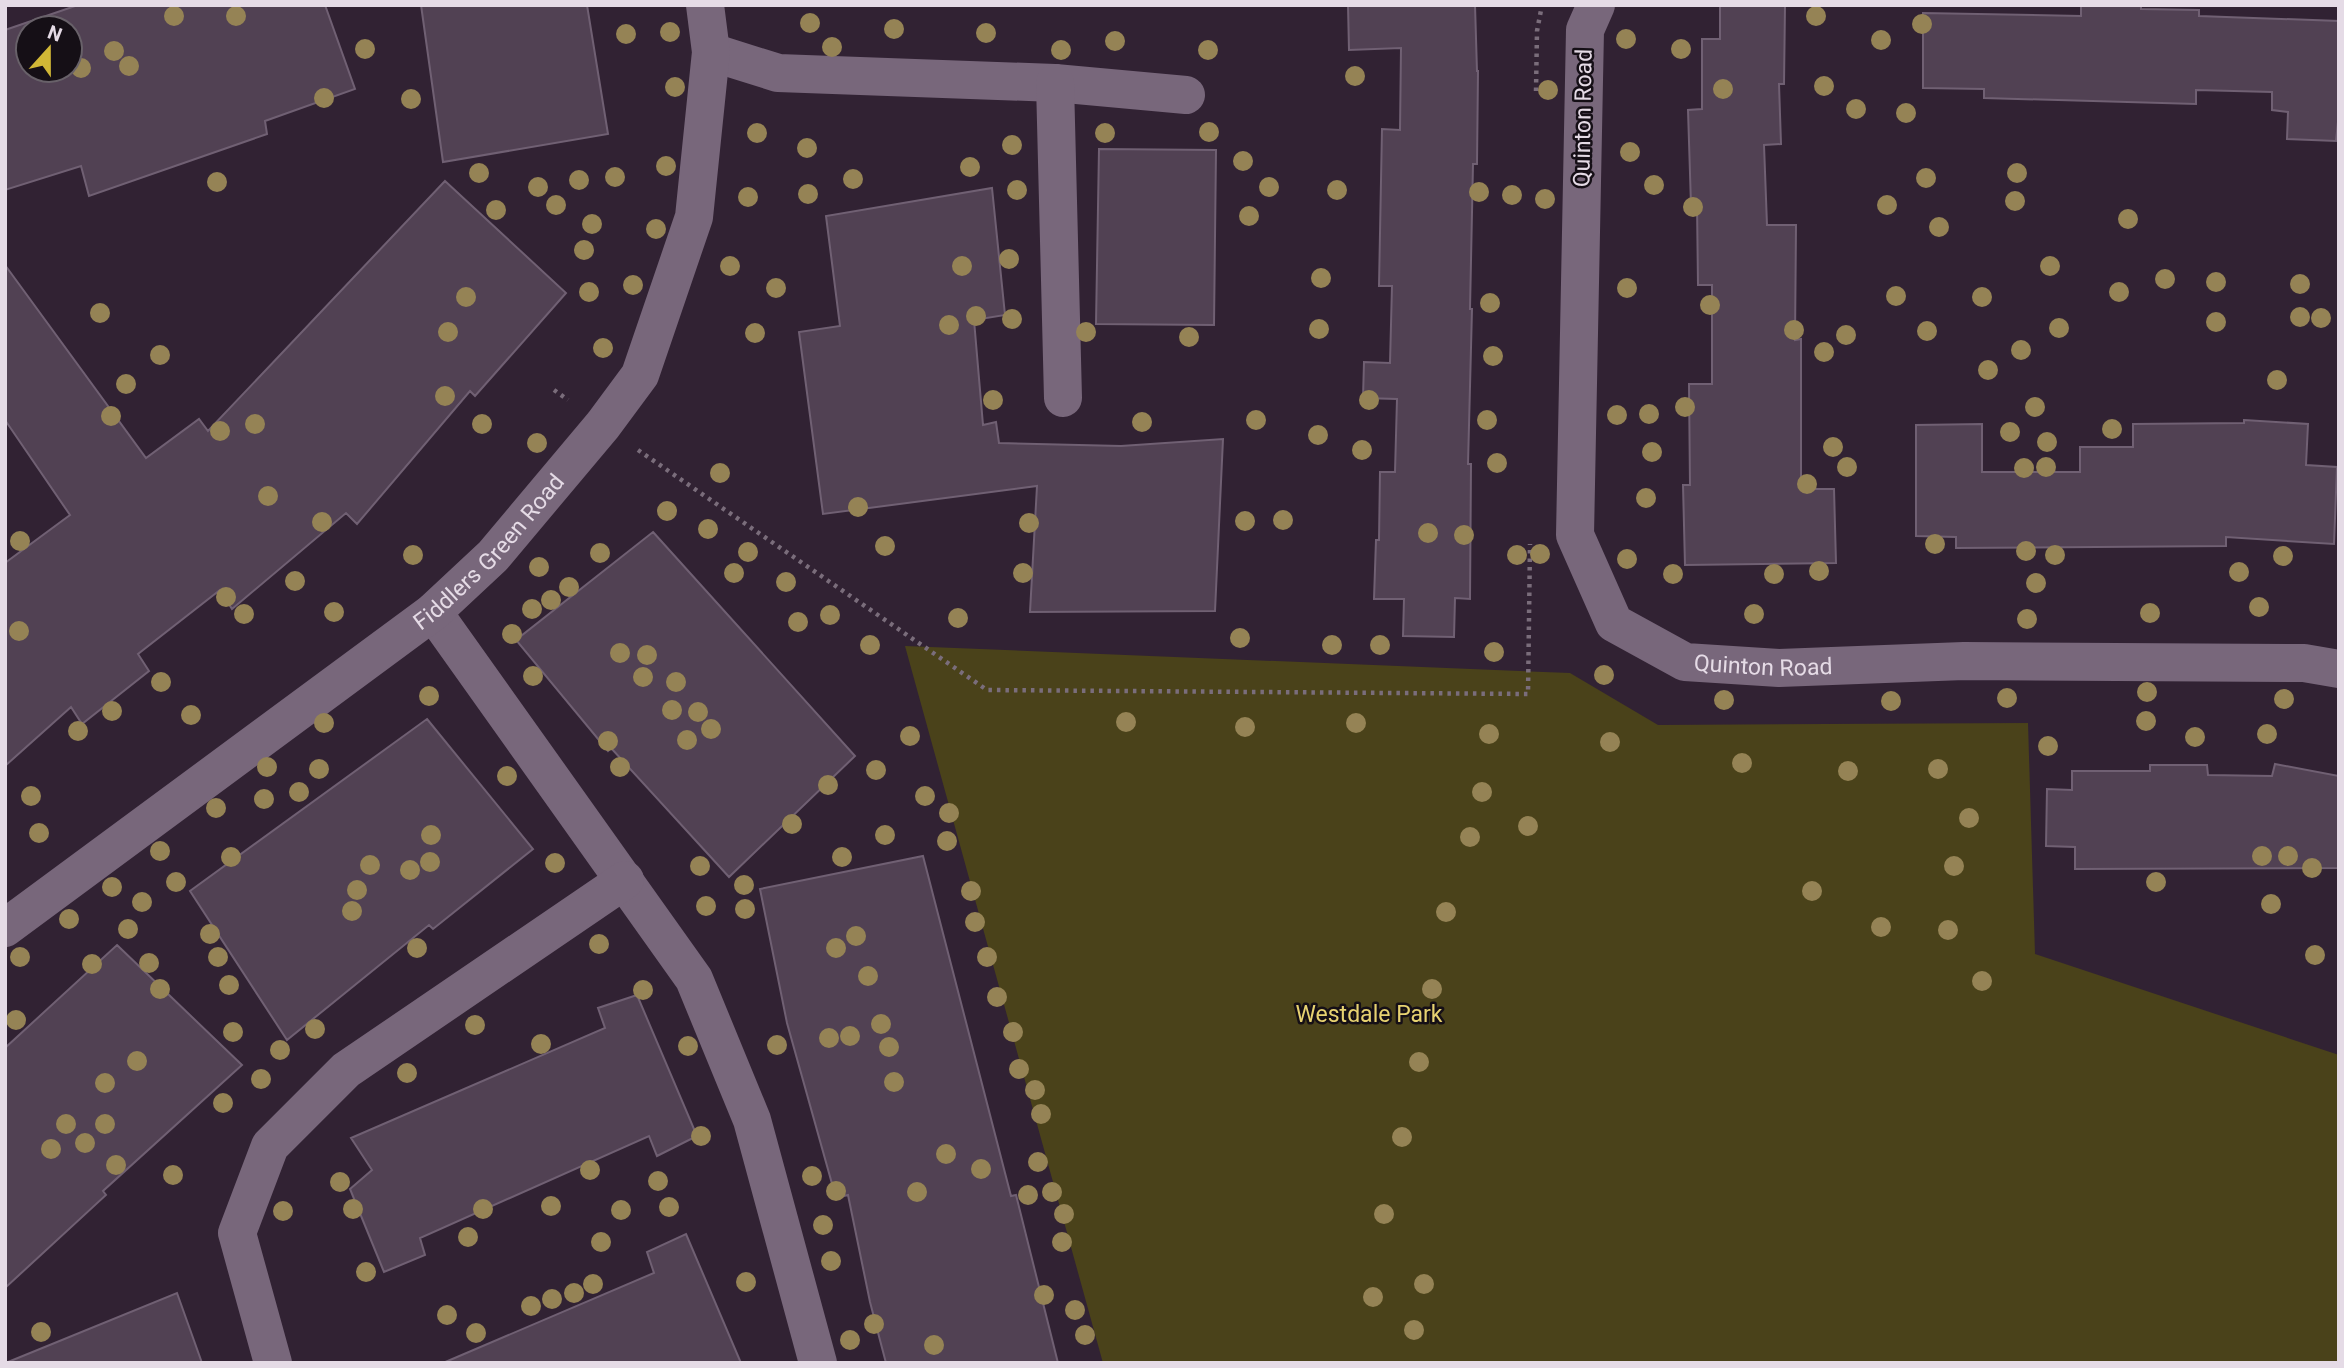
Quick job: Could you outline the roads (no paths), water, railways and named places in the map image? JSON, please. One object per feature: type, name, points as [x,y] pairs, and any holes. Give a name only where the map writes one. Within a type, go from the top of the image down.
[{"type":"street","name":"Fiddlers Green Road","points":[[5,928],[433,612],[493,556],[603,425],[640,375],[694,217],[711,52],[705,5]]},
{"type":"street","name":"Quinton Road","points":[[1595,5],[1585,30],[1575,535],[1614,624],[1685,662],[1779,668],[1964,661],[2304,663],[2339,669]]},
{"type":"street","points":[[711,52],[778,73],[1055,83],[1186,95]]},
{"type":"street","points":[[1055,83],[1063,398]]},
{"type":"street","points":[[433,612],[694,979],[752,1120],[818,1363]]},
{"type":"street","points":[[273,1363],[237,1233],[270,1146],[346,1070],[625,880]]},
{"type":"park label","name":"Westdale Park","points":[[1369,1014]]}]
